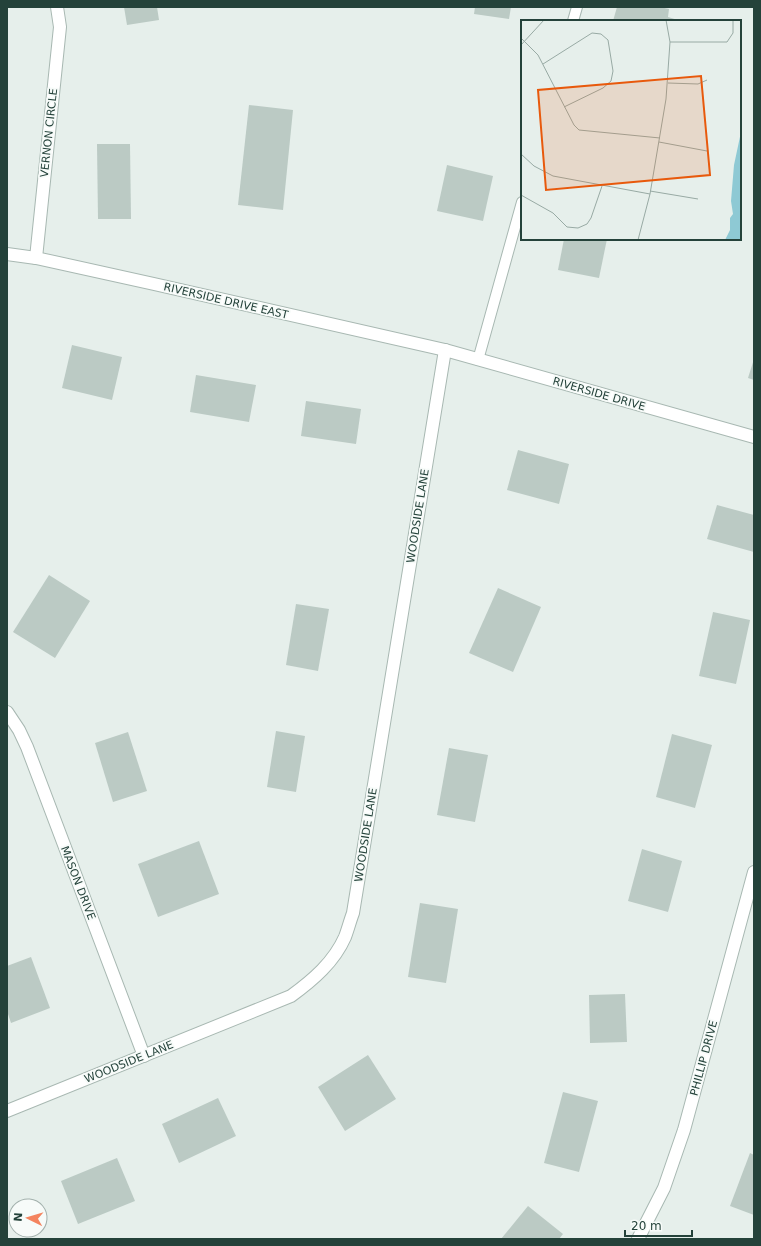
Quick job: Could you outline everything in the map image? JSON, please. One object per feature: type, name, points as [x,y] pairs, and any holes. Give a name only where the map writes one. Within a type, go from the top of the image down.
[{"type":"street","name":"VERNON CIRCLE","points":[[36,258],[60,27],[57,7]]},
{"type":"street","name":"RIVERSIDE DRIVE EAST","points":[[7,254],[36,258],[445,350]]},
{"type":"street","name":"RIVERSIDE DRIVE","points":[[445,350],[754,437]]},
{"type":"street","name":"WOODSIDE LANE","points":[[7,1111],[291,996],[312,980],[330,961],[344,938],[353,913],[445,350]]},
{"type":"street","name":"MASON DRIVE","points":[[7,712],[19,730],[27,747],[144,1056]]},
{"type":"street","name":"PHILLIP DRIVE","points":[[638,1239],[664,1188],[684,1130],[754,872]]},
{"type":"lane","points":[[573,20],[577,7]]},
{"type":"lane","points":[[478,360],[521,206]]},
{"type":"building","points":[[124,7],[157,7],[159,20],[127,25]]},
{"type":"building","points":[[475,7],[511,7],[509,19],[474,14]]},
{"type":"building","points":[[617,7],[660,7],[669,9],[668,17],[678,20],[613,20]]},
{"type":"building","points":[[249,105],[293,110],[283,210],[238,205]]},
{"type":"building","points":[[97,144],[130,144],[131,219],[98,219]]},
{"type":"building","points":[[447,165],[493,176],[483,221],[437,211]]},
{"type":"building","points":[[564,240],[607,240],[599,278],[558,270]]},
{"type":"building","points":[[72,345],[122,357],[112,400],[62,388]]},
{"type":"building","points":[[754,359],[754,380],[748,378]]},
{"type":"building","points":[[196,375],[256,385],[249,422],[190,412]]},
{"type":"building","points":[[306,401],[361,409],[356,444],[301,436]]},
{"type":"building","points":[[518,450],[569,464],[559,504],[507,490]]},
{"type":"building","points":[[717,505],[754,515],[754,552],[707,539]]},
{"type":"building","points":[[49,575],[90,601],[55,658],[13,632]]},
{"type":"building","points":[[498,588],[541,607],[513,672],[469,653]]},
{"type":"building","points":[[296,604],[329,609],[318,671],[286,665]]},
{"type":"building","points":[[713,612],[750,620],[736,684],[699,676]]},
{"type":"building","points":[[276,731],[305,736],[296,792],[267,787]]},
{"type":"building","points":[[128,732],[147,791],[113,802],[95,743]]},
{"type":"building","points":[[672,734],[712,745],[695,808],[656,797]]},
{"type":"building","points":[[449,748],[488,755],[475,822],[437,815]]},
{"type":"building","points":[[199,841],[219,894],[158,917],[138,864]]},
{"type":"building","points":[[642,849],[682,861],[668,912],[628,901]]},
{"type":"building","points":[[420,903],[458,909],[446,983],[408,977]]},
{"type":"building","points":[[31,957],[50,1008],[11,1023],[7,1011],[7,966]]},
{"type":"building","points":[[625,994],[627,1042],[590,1043],[589,995]]},
{"type":"building","points":[[368,1055],[396,1099],[345,1131],[318,1087]]},
{"type":"building","points":[[563,1092],[598,1101],[579,1172],[544,1163]]},
{"type":"building","points":[[218,1098],[236,1136],[179,1163],[162,1124]]},
{"type":"building","points":[[750,1153],[754,1155],[754,1215],[730,1206]]},
{"type":"building","points":[[117,1158],[135,1201],[78,1224],[61,1181]]},
{"type":"building","points":[[528,1206],[563,1234],[559,1239],[501,1239]]}]
